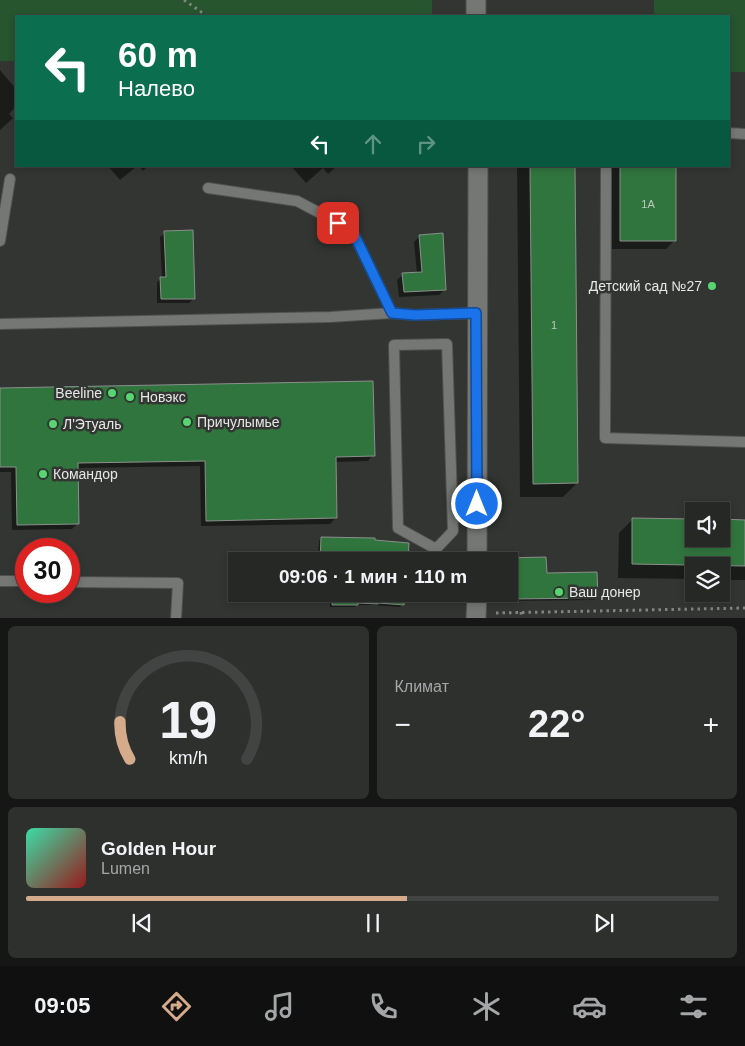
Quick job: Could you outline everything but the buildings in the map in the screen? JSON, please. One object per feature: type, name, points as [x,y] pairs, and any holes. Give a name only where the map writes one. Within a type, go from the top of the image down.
[{"type":"street","points":[[476,0],[476,15]]},
{"type":"street","points":[[477,552],[476,313],[478,167]]},
{"type":"street","points":[[476,616],[477,602]]},
{"type":"lane","points":[[730,133],[745,134]]},
{"type":"lane","points":[[606,170],[605,438],[745,442]]},
{"type":"lane","points":[[0,241],[10,179]]},
{"type":"lane","points":[[208,188],[298,201],[352,230],[392,313]]},
{"type":"lane","points":[[0,324],[330,317],[392,313],[415,315],[476,313]]},
{"type":"lane","points":[[447,344],[453,531],[436,549],[398,528],[394,345],[447,344]]},
{"type":"lane","points":[[0,581],[15,581]]},
{"type":"lane","points":[[80,582],[178,583],[176,618]]},
{"type":"path","points":[[184,0],[206,15]]},
{"type":"path","points":[[476,616],[521,612],[745,608]]},
{"type":"path","points":[[521,612],[522,618]]},
{"type":"green space","points":[[0,0],[432,0],[432,15],[15,15],[15,61],[0,61]]},
{"type":"green space","points":[[654,0],[745,0],[745,72],[730,72],[730,15],[654,15]]},
{"type":"place","name":"Детский сад №27","points":[[712,286]]},
{"type":"place","name":"Beeline","points":[[112,393]]},
{"type":"place","name":"Новэкс","points":[[130,397]]},
{"type":"place","name":"Причулымье","points":[[187,422]]},
{"type":"place","name":"Л'Этуаль","points":[[53,424]]},
{"type":"place","name":"Командор","points":[[43,474]]},
{"type":"place","name":"Ваш донер","points":[[559,592]]},
{"type":"route","points":[[338,223],[352,230],[392,313],[415,315],[476,313],[477,504]]}]
